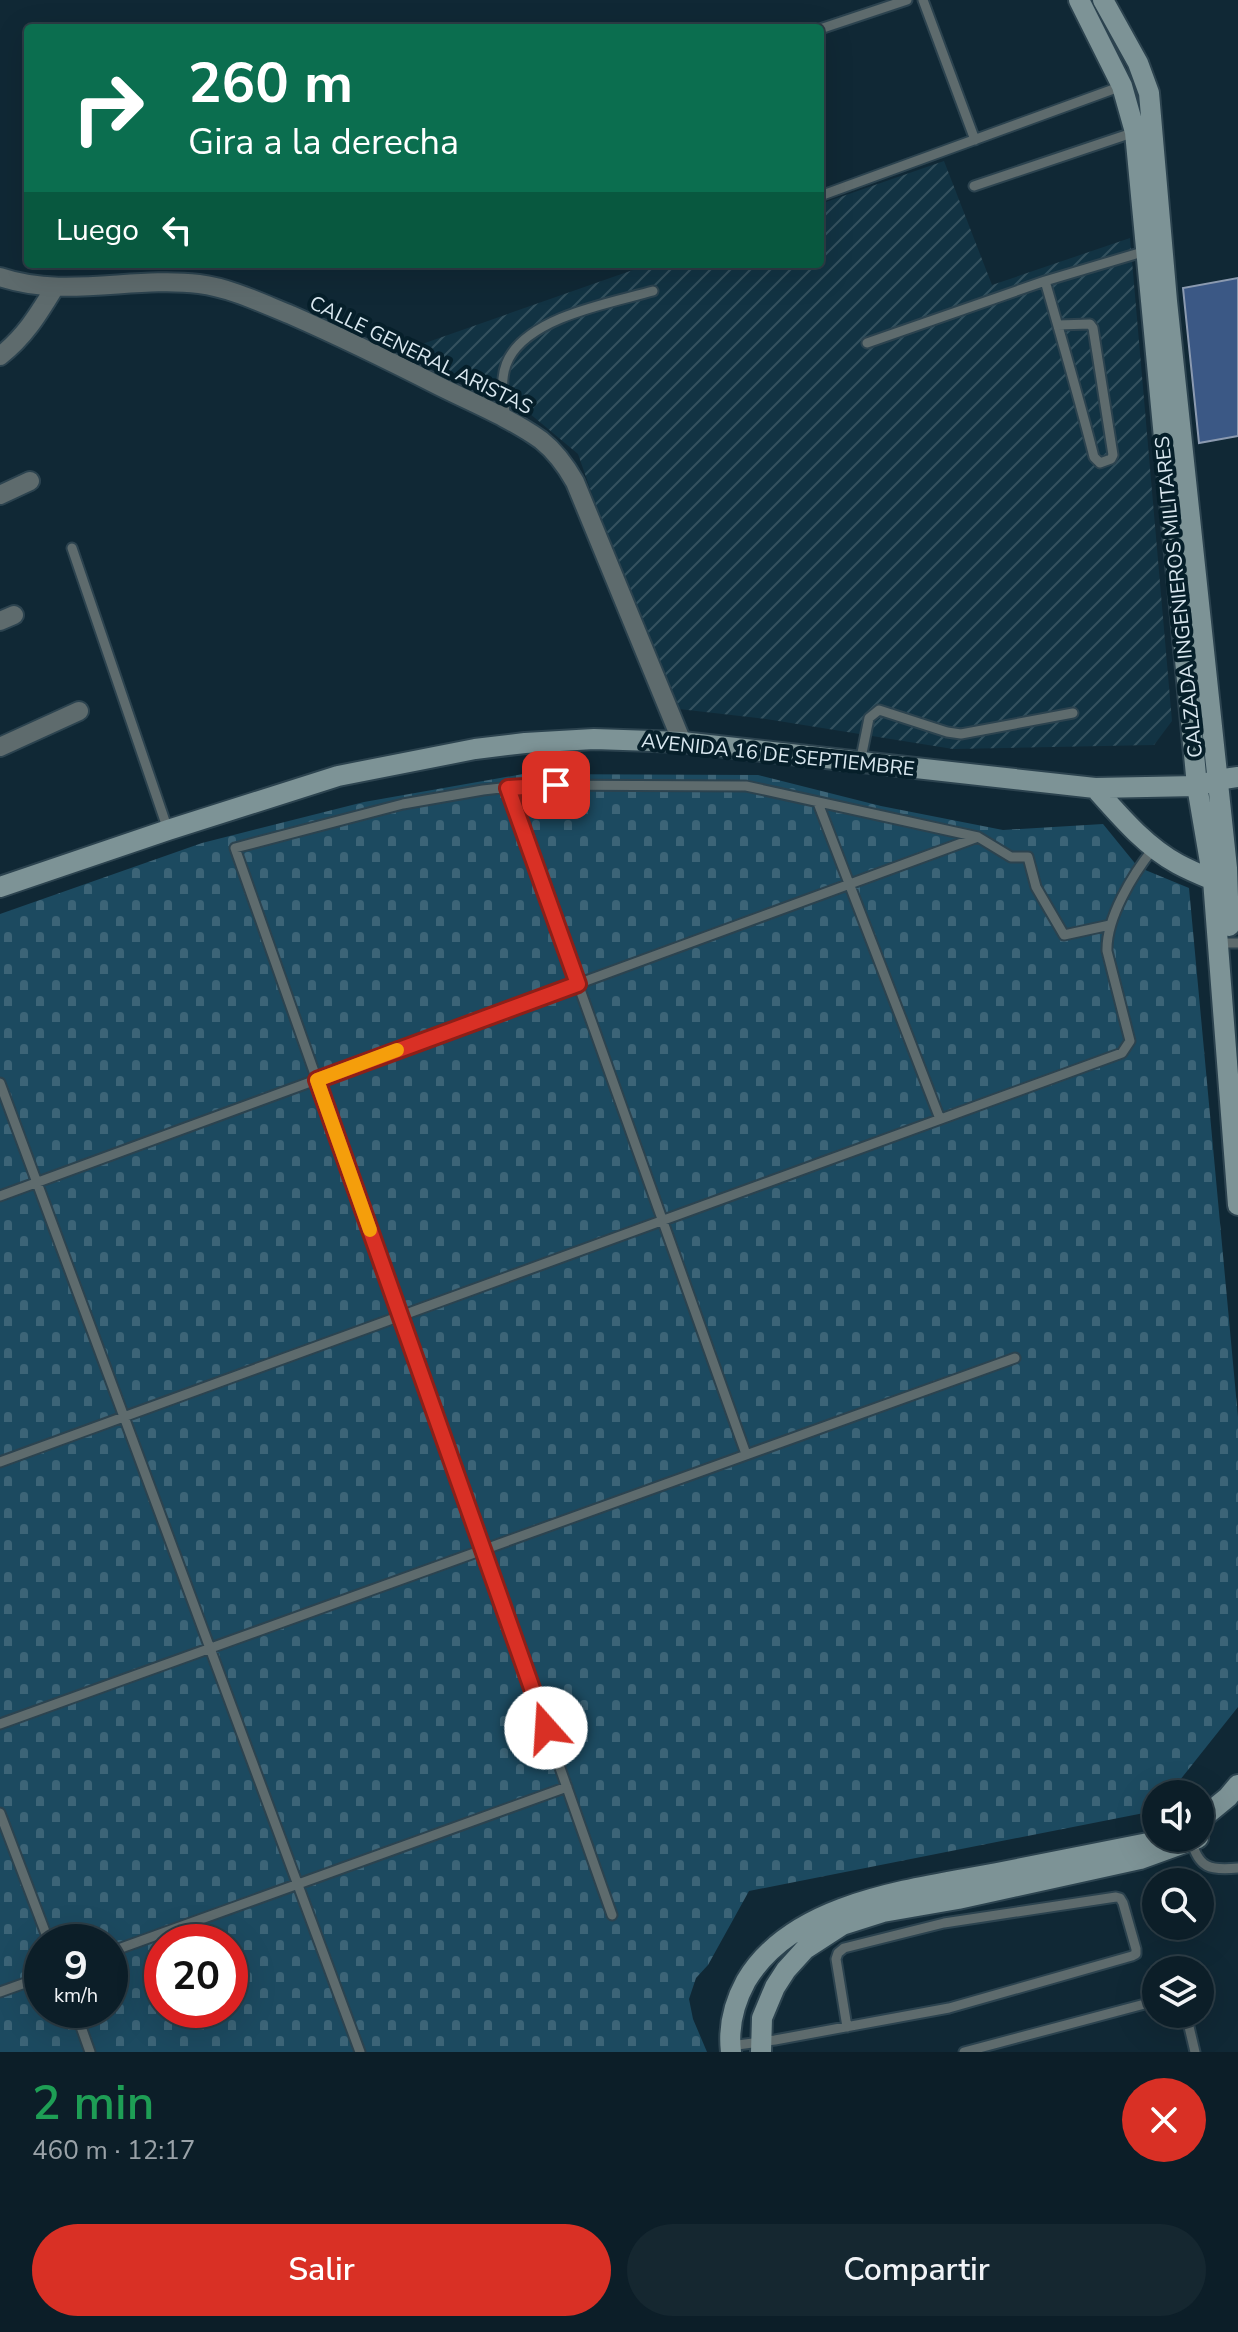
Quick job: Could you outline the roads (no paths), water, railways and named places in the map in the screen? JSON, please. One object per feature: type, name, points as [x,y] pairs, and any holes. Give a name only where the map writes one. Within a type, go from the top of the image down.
[{"type":"main road","name":"CALZADA INGENIEROS MILITARES","points":[[1079,0],[1122,86],[1135,132],[1207,783],[1226,869],[1238,1205]]},
{"type":"main road","name":"CALZADA INGENIEROS MILITARES","points":[[1103,0],[1138,63],[1149,93],[1207,783]]},
{"type":"main road","name":"AVENIDA 16 DE SEPTIEMBRE","points":[[0,887],[338,776],[475,749],[525,743],[594,739],[682,742],[1095,788],[1207,783],[1238,777]]},
{"type":"main road","points":[[1095,788],[1129,825],[1177,864],[1226,869]]},
{"type":"main road","name":"CALZADA INGENIEROS MILITARES","points":[[1228,943],[1238,1050]]},
{"type":"main road","points":[[1214,1808],[1238,1785]]},
{"type":"main road","points":[[1214,1824],[1238,1803]]},
{"type":"main road","points":[[731,2049],[731,2020],[737,1997],[752,1971],[774,1947],[804,1926],[847,1907],[903,1891],[1142,1844]]},
{"type":"main road","points":[[761,2047],[762,2018],[786,1970],[805,1949],[842,1925],[883,1912],[958,1899],[1140,1859],[1158,1852]]},
{"type":"street","name":"CALLE GENERAL ARISTAS","points":[[0,277],[55,287],[179,282],[236,292],[353,343],[539,439],[553,450],[575,482],[682,742]]},
{"type":"street","points":[[0,356],[31,326],[55,287]]},
{"type":"street","points":[[0,495],[30,481]]},
{"type":"street","points":[[0,747],[79,711]]},
{"type":"lane","points":[[824,28],[907,0]]},
{"type":"lane","points":[[923,0],[975,140]]},
{"type":"lane","points":[[824,195],[1122,86]]},
{"type":"lane","points":[[974,186],[1135,132]]},
{"type":"lane","points":[[867,343],[1045,281],[1146,251]]},
{"type":"lane","points":[[1045,281],[1094,457],[1100,463],[1113,455],[1093,328],[1085,323],[1058,325]]},
{"type":"lane","points":[[506,420],[502,380],[509,358],[524,340],[567,316],[653,291]]},
{"type":"lane","points":[[72,548],[168,830]]},
{"type":"lane","points":[[860,763],[869,718],[879,710],[961,734],[1073,713]]},
{"type":"lane","points":[[612,1915],[235,848],[403,804],[483,790],[527,785],[746,786],[978,837],[1011,857],[1028,857],[1036,887],[1064,935],[1110,925]]},
{"type":"lane","points":[[508,788],[746,1454]]},
{"type":"lane","points":[[818,803],[940,1119]]},
{"type":"lane","points":[[0,1196],[978,837]]},
{"type":"lane","points":[[0,1462],[1122,1053],[1130,1041],[1107,951],[1107,938],[1110,925],[1138,867],[1154,848]]},
{"type":"lane","points":[[0,1083],[360,2052]]},
{"type":"lane","points":[[0,1724],[1015,1358]]},
{"type":"lane","points":[[128,1946],[567,1787]]},
{"type":"lane","points":[[0,1813],[42,1924]]},
{"type":"lane","points":[[1198,1852],[1199,1860],[1209,1867],[1221,1870],[1238,1868]]},
{"type":"lane","points":[[731,2049],[761,2047],[949,2008],[1132,1956],[1136,1954],[1136,1949],[1123,1903],[1116,1897],[944,1923],[844,1948],[836,1959],[847,2027]]},
{"type":"lane","points":[[0,1992],[24,1983]]},
{"type":"lane","points":[[964,2052],[1142,2005]]},
{"type":"lane","points":[[81,2028],[90,2052]]},
{"type":"lane","points":[[1189,2028],[1195,2052]]}]
